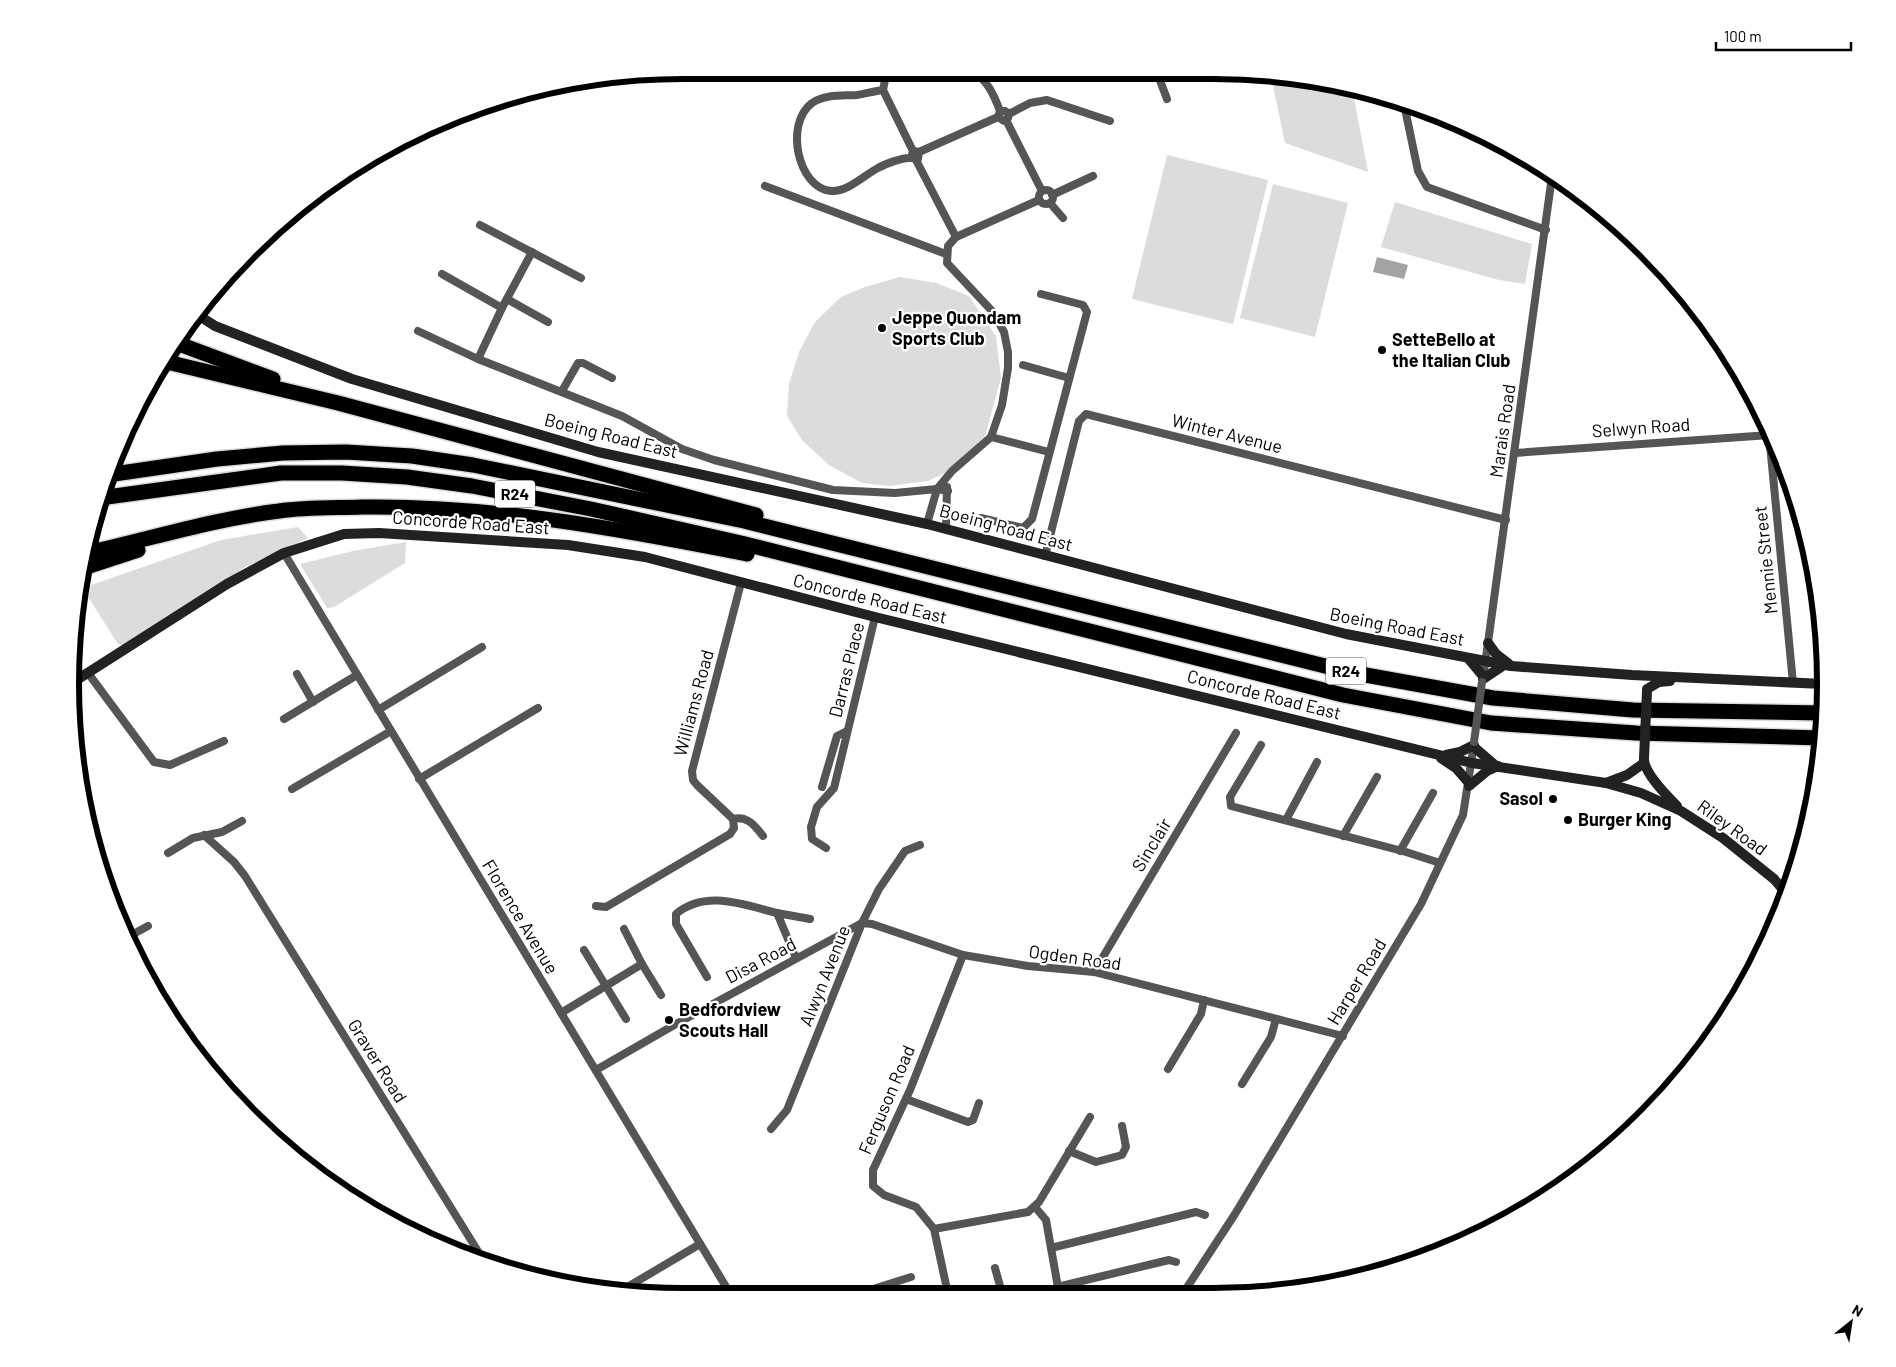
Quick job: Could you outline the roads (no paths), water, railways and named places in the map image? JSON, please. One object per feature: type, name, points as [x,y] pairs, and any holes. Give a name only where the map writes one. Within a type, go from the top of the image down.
[{"type":"highway","points":[[183,345],[338,402]]},
{"type":"highway","points":[[171,363],[338,402],[745,511],[879,554]]},
{"type":"highway","name":"R24","points":[[117,474],[217,459],[283,453],[346,452],[412,456],[473,465],[716,515],[1349,672],[1493,698],[1633,710],[1816,714]]},
{"type":"highway","name":"R24","points":[[109,497],[281,473],[342,473],[407,477],[472,486],[591,509],[741,543],[1343,695],[1492,723],[1636,733],[1814,738]]},
{"type":"highway","points":[[93,553],[232,519],[279,511],[318,508],[413,506],[479,511],[607,527],[923,590]]},
{"type":"highway","points":[[90,566],[232,519]]},
{"type":"main road","name":"Boeing Road East","points":[[202,318],[215,326],[352,379],[598,452],[927,524],[1346,634],[1508,665],[1632,675],[1817,684]]},
{"type":"main road","name":"Concorde Road East","points":[[79,678],[227,584],[284,553],[344,534],[379,533],[483,539],[610,551],[645,557],[875,617],[1472,763],[1606,783],[1641,793],[1681,811]]},
{"type":"main road","points":[[1468,658],[1483,679],[1508,665],[1488,643]]},
{"type":"main road","points":[[1632,675],[1648,690]]},
{"type":"main road","points":[[1648,690],[1659,682],[1712,679]]},
{"type":"main road","points":[[1648,690],[1644,760],[1659,788],[1681,811]]},
{"type":"main road","points":[[1474,745],[1497,766],[1469,784],[1456,768],[1439,755],[1460,752],[1474,745]]},
{"type":"main road","points":[[1606,783],[1627,775],[1644,760]]},
{"type":"main road","name":"Riley Road","points":[[1681,811],[1723,838],[1774,879],[1781,888]]},
{"type":"street","points":[[886,79],[883,90],[956,237]]},
{"type":"street","points":[[927,524],[937,488],[991,437],[1002,405],[1008,368],[1008,352],[1004,332],[992,312],[947,263],[946,254],[948,246],[956,237],[1039,200],[1042,191],[992,91],[982,79]]},
{"type":"street","points":[[1159,79],[1167,99]]},
{"type":"street","points":[[883,90],[858,95],[833,95],[814,102],[806,109],[796,132],[799,156],[818,185],[833,191],[849,186],[878,168],[915,155],[1030,103],[1047,100],[1110,121]]},
{"type":"street","points":[[1405,110],[1418,171],[1427,187],[1546,230]]},
{"type":"street","points":[[1039,200],[1044,204],[1093,176]]},
{"type":"street","name":"Marais Road","points":[[1485,660],[1506,520],[1551,183]]},
{"type":"street","points":[[766,186],[946,254]]},
{"type":"street","points":[[1042,191],[1048,190],[1051,199],[1063,218]]},
{"type":"street","points":[[480,225],[581,278]]},
{"type":"street","points":[[478,358],[506,299],[532,252]]},
{"type":"street","points":[[442,274],[502,308]]},
{"type":"street","points":[[981,518],[1023,528],[1030,524],[1086,309],[1083,305],[1041,294]]},
{"type":"street","points":[[506,299],[548,322]]},
{"type":"street","points":[[418,331],[478,358],[622,416],[682,449],[736,466],[850,492],[895,493],[937,488],[948,491]]},
{"type":"street","points":[[562,391],[578,363],[583,363],[612,378]]},
{"type":"street","points":[[1022,365],[1069,378]]},
{"type":"street","name":"Winter Avenue","points":[[1045,556],[1079,421],[1086,414],[1506,520]]},
{"type":"street","name":"Selwyn Road","points":[[1515,452],[1763,434]]},
{"type":"street","points":[[991,437],[1049,452]]},
{"type":"street","name":"Mennie Street","points":[[1771,451],[1793,683]]},
{"type":"street","points":[[946,480],[948,491],[946,529]]},
{"type":"street","name":"Florence Avenue","points":[[284,553],[727,1288]]},
{"type":"street","name":"Williams Road","points":[[733,819],[697,785],[692,771],[741,583]]},
{"type":"street","name":"Darras Place","points":[[826,848],[812,839],[811,827],[820,802],[834,788],[875,617]]},
{"type":"street","points":[[378,710],[482,647]]},
{"type":"street","name":"Harper Road","points":[[1187,1288],[1343,1036],[1421,904],[1462,820],[1469,784],[1485,660]]},
{"type":"street","points":[[88,673],[150,758],[163,765],[183,760],[224,741]]},
{"type":"street","points":[[297,674],[313,702]]},
{"type":"street","points":[[284,719],[357,674]]},
{"type":"street","points":[[419,779],[538,708]]},
{"type":"street","points":[[822,787],[837,736],[847,730]]},
{"type":"street","points":[[292,789],[391,731]]},
{"type":"street","name":"Sinclair","points":[[1094,972],[1236,733]]},
{"type":"street","points":[[1261,745],[1230,797],[1229,804],[1233,807],[1440,863]]},
{"type":"street","points":[[1286,820],[1317,762]]},
{"type":"street","points":[[1343,836],[1377,776]]},
{"type":"street","points":[[1400,851],[1433,793]]},
{"type":"street","points":[[596,906],[606,907],[730,834],[735,825],[733,819],[740,817],[750,821],[763,836]]},
{"type":"street","points":[[168,853],[193,838],[222,832],[242,820]]},
{"type":"street","name":"Graver Road","points":[[204,835],[234,862],[245,876],[478,1252]]},
{"type":"street","name":"Alwyn Avenue","points":[[771,1129],[787,1110],[862,923],[879,889],[904,851],[920,845]]},
{"type":"street","points":[[707,977],[676,924],[676,914],[691,905],[709,899],[727,900],[777,913],[810,919]]},
{"type":"street","points":[[777,913],[796,958]]},
{"type":"street","name":"Ogden Road","points":[[862,923],[872,924],[963,955],[1028,966],[1094,972],[1343,1036]]},
{"type":"street","name":"Disa Road","points":[[596,1070],[676,1024],[862,923]]},
{"type":"street","points":[[133,934],[148,926]]},
{"type":"street","points":[[624,929],[661,995]]},
{"type":"street","points":[[584,950],[604,986],[626,1019]]},
{"type":"street","name":"Ferguson Road","points":[[947,1288],[934,1230],[916,1208],[884,1195],[876,1190],[872,1182],[873,1170],[906,1099],[963,955]]},
{"type":"street","points":[[561,1013],[642,964]]},
{"type":"street","points":[[1168,1069],[1201,1014],[1204,1000]]},
{"type":"street","points":[[1242,1084],[1271,1037],[1276,1019]]},
{"type":"street","points":[[906,1099],[968,1122],[973,1120],[979,1103]]},
{"type":"street","points":[[934,1230],[1021,1214],[1035,1207],[1090,1117]]},
{"type":"street","points":[[1070,1151],[1096,1162],[1122,1155],[1126,1147],[1122,1126]]},
{"type":"street","points":[[1035,1207],[1046,1220],[1058,1288]]},
{"type":"street","points":[[1051,1248],[1196,1212],[1205,1215]]},
{"type":"street","points":[[630,1286],[700,1244]]},
{"type":"street","points":[[1065,1288],[1169,1260],[1176,1262]]},
{"type":"street","points":[[995,1268],[1000,1288]]},
{"type":"street","points":[[876,1288],[911,1277]]},
{"type":"place","name":"Jeppe Quondam Sports Club","points":[[882,328]]},
{"type":"place","name":"SetteBello at the Italian Club","points":[[1382,350]]},
{"type":"place","name":"Sasol","points":[[1553,799]]},
{"type":"place","name":"Burger King","points":[[1568,820]]},
{"type":"place","name":"Bedfordview Scouts Hall","points":[[669,1020]]}]
